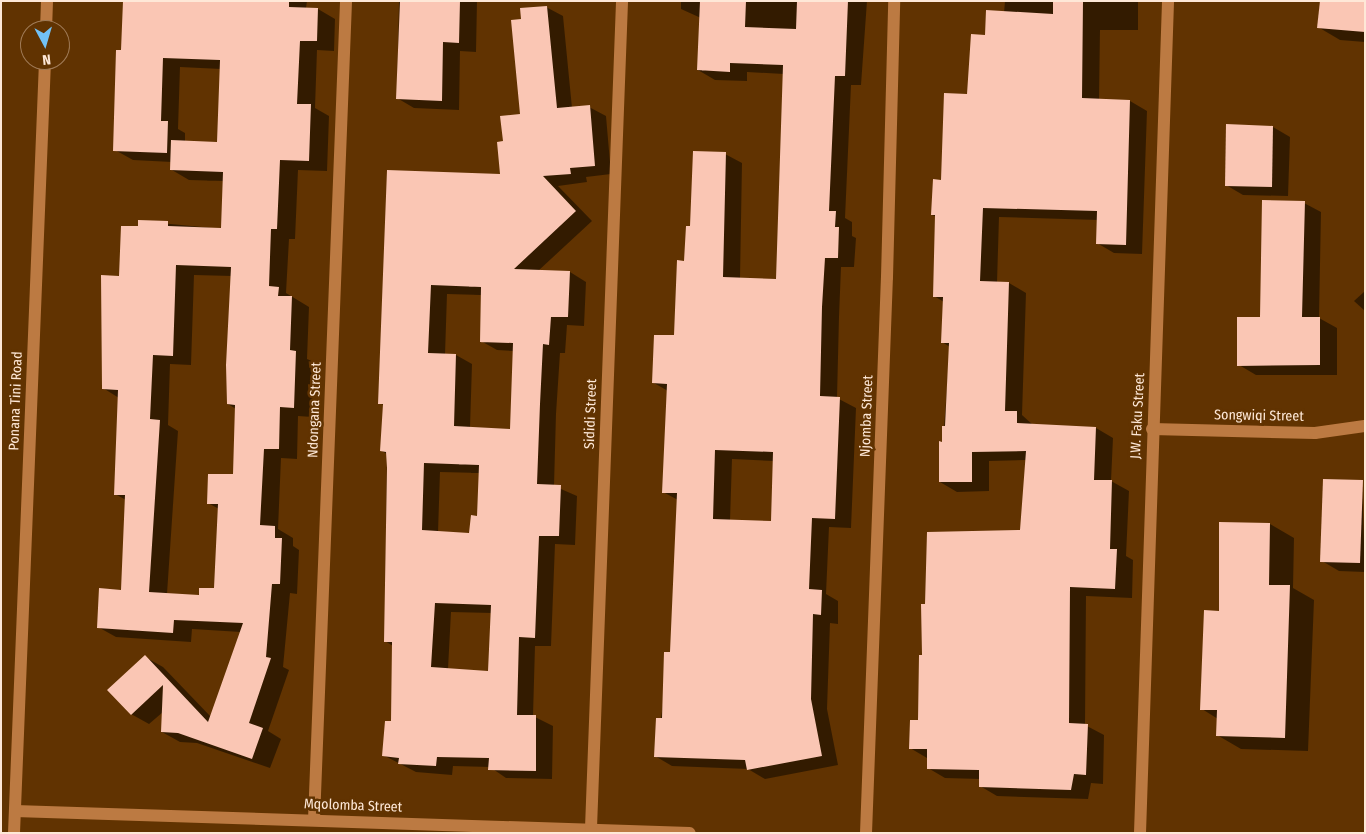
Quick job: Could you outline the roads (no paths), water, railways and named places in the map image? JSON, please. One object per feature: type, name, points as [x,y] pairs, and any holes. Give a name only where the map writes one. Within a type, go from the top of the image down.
[{"type":"street","points":[[46,20],[47,1]]},
{"type":"street","name":"Ndongana Street","points":[[314,820],[346,1]]},
{"type":"street","name":"Sididi Street","points":[[591,828],[622,1]]},
{"type":"street","name":"Njomba Street","points":[[866,833],[887,278],[894,1]]},
{"type":"street","name":"J.W. Faku Street","points":[[1140,833],[1152,429],[1164,172],[1168,1]]},
{"type":"street","name":"Ponana Tini Road","points":[[14,833],[45,70]]},
{"type":"street","name":"Songwiqi Street","points":[[1152,429],[1315,433],[1365,426]]},
{"type":"street","name":"Mqolomba Street","points":[[15,811],[591,828],[690,833]]}]
